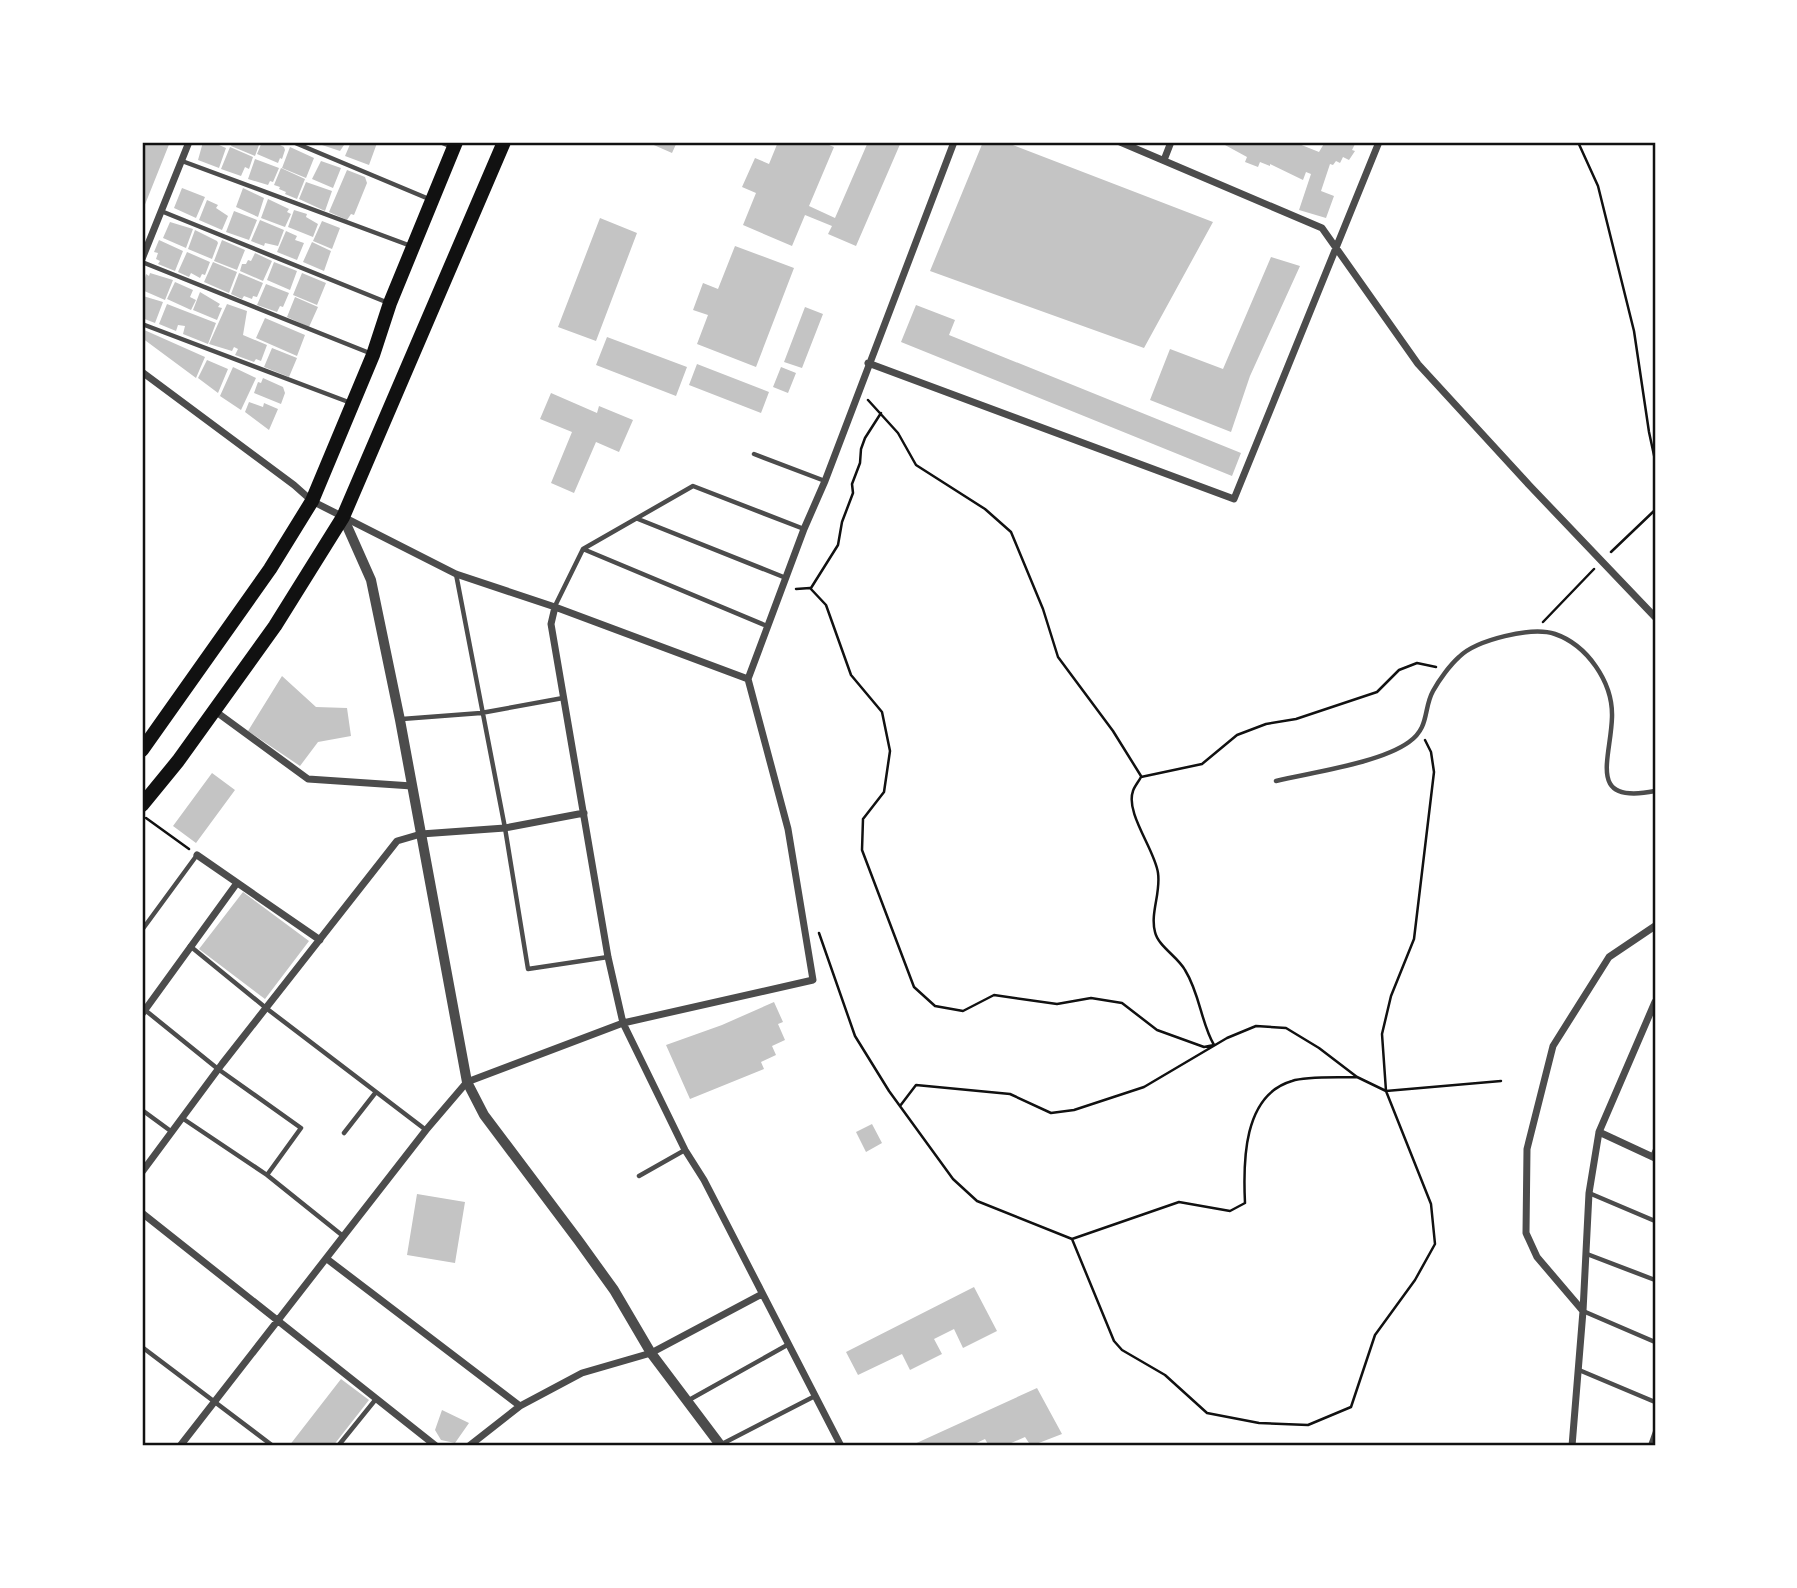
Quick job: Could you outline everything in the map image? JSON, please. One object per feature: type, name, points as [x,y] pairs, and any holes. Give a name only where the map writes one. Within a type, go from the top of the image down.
[{"type":"main road","points":[[142,805],[178,761],[275,626],[342,517],[504,142]]},
{"type":"main road","points":[[142,750],[270,569],[312,501],[433,201],[450,144]]},
{"type":"street","points":[[142,260],[189,142]]},
{"type":"street","points":[[180,1446],[426,1130],[467,1083],[623,1023],[813,981],[788,829],[748,679],[954,142]]},
{"type":"street","points":[[1121,142],[1322,228],[1418,364],[1655,617]]},
{"type":"street","points":[[1164,160],[1171,142]]},
{"type":"street","points":[[868,363],[1234,499],[1379,142]]},
{"type":"street","points":[[142,372],[312,501],[342,517],[456,574],[555,607],[748,679]]},
{"type":"street","points":[[342,517],[371,580],[422,834],[467,1083],[484,1115],[614,1290],[651,1353],[720,1446]]},
{"type":"street","points":[[555,607],[551,624],[608,957],[623,1023],[685,1150],[704,1180],[841,1446]]},
{"type":"street","points":[[214,710],[309,779],[412,786]]},
{"type":"street","points":[[142,1172],[218,1069],[397,841],[422,834],[505,828],[584,813]]},
{"type":"street","points":[[197,855],[320,940]]},
{"type":"street","points":[[143,1012],[237,883]]},
{"type":"street","points":[[1583,1311],[1537,1257],[1526,1233],[1527,1149],[1553,1046],[1609,957],[1655,926]]},
{"type":"street","points":[[1572,1446],[1589,1193],[1599,1132],[1655,1002]]},
{"type":"street","points":[[1599,1132],[1654,1155]]},
{"type":"street","points":[[142,1213],[436,1446]]},
{"type":"street","points":[[327,1259],[520,1406]]},
{"type":"street","points":[[469,1446],[520,1406],[582,1373],[651,1353],[762,1294]]},
{"type":"lane","points":[[293,142],[433,201]]},
{"type":"lane","points":[[182,162],[414,246]]},
{"type":"lane","points":[[161,211],[390,303]]},
{"type":"lane","points":[[142,260],[373,355]]},
{"type":"lane","points":[[142,324],[351,403]]},
{"type":"lane","points":[[754,454],[825,481]]},
{"type":"lane","points":[[555,607],[583,549],[693,486],[804,529]]},
{"type":"lane","points":[[637,518],[786,578]]},
{"type":"lane","points":[[583,549],[767,626]]},
{"type":"lane","points":[[456,574],[505,828],[528,969],[608,957]]},
{"type":"lane","points":[[1276,781],[1385,755],[1418,735],[1426,718],[1432,692],[1459,657],[1475,646],[1498,638],[1525,633],[1553,633],[1577,645],[1596,666],[1608,689],[1613,715],[1607,756],[1608,779],[1618,792],[1633,795],[1655,791]]},
{"type":"lane","points":[[400,720],[481,713],[564,697]]},
{"type":"lane","points":[[142,930],[197,855]]},
{"type":"lane","points":[[190,946],[266,1008],[426,1130]]},
{"type":"lane","points":[[143,1012],[301,1128],[267,1175]]},
{"type":"lane","points":[[344,1133],[376,1092]]},
{"type":"lane","points":[[142,1110],[172,1133]]},
{"type":"lane","points":[[182,1118],[267,1175],[343,1236]]},
{"type":"lane","points":[[639,1176],[685,1150]]},
{"type":"lane","points":[[1589,1193],[1655,1221]]},
{"type":"lane","points":[[1587,1254],[1655,1280]]},
{"type":"lane","points":[[1583,1311],[1655,1342]]},
{"type":"lane","points":[[688,1401],[790,1344]]},
{"type":"lane","points":[[142,1347],[273,1446]]},
{"type":"lane","points":[[1579,1370],[1655,1402]]},
{"type":"lane","points":[[720,1446],[816,1395]]},
{"type":"lane","points":[[338,1446],[376,1399]]},
{"type":"lane","points":[[1650,1446],[1655,1432]]},
{"type":"path","points":[[1578,142],[1598,186],[1634,331],[1648,432],[1655,460]]},
{"type":"path","points":[[868,400],[898,433],[916,465],[985,509],[1011,532],[1043,609],[1058,657],[1113,731],[1141,777]]},
{"type":"path","points":[[810,588],[838,545],[842,522],[853,493],[853,475],[860,463],[861,449],[881,413]]},
{"type":"path","points":[[1643,521],[1655,510]]},
{"type":"path","points":[[782,589],[810,588],[826,605],[851,675],[882,712],[890,751],[884,792],[863,819],[862,850],[914,987],[935,1006],[963,1011],[994,995],[1058,1004],[1091,998],[1122,1003],[1157,1030],[1204,1047],[1214,1045]]},
{"type":"path","points":[[1214,1045],[1206,1032],[1204,1016],[1185,969],[1155,935],[1153,921],[1159,890],[1158,872],[1134,812],[1132,792],[1141,777],[1202,764],[1237,735],[1377,692],[1399,670],[1417,663],[1432,665],[1447,673]]},
{"type":"path","points":[[1072,1239],[1114,1341],[1122,1350],[1166,1375],[1207,1413],[1259,1423],[1308,1425],[1351,1407],[1376,1335],[1415,1280],[1435,1244],[1431,1204],[1387,1091],[1382,1034],[1391,996],[1414,939],[1434,772],[1431,752],[1425,740],[1418,735]]},
{"type":"path","points":[[142,815],[197,855]]},
{"type":"path","points":[[816,926],[855,1036],[900,1106],[953,1179],[977,1201],[1072,1239],[1179,1202],[1230,1211],[1245,1203],[1243,1164],[1254,1116],[1270,1092],[1292,1080],[1357,1077]]},
{"type":"path","points":[[900,1106],[916,1085],[1010,1094],[1051,1112],[1074,1110],[1143,1087],[1214,1045],[1256,1026],[1286,1028],[1320,1048],[1357,1077],[1387,1091],[1501,1081]]},
{"type":"building","points":[[142,142],[170,142],[142,212]]},
{"type":"building","points":[[203,142],[212,142],[226,148],[219,168],[198,160]]},
{"type":"building","points":[[233,142],[260,142],[255,156],[231,146]]},
{"type":"building","points":[[262,142],[274,142],[284,147],[282,159],[280,158],[278,163],[257,154]]},
{"type":"building","points":[[313,142],[346,142],[340,151]]},
{"type":"building","points":[[351,142],[382,142],[381,145],[377,143],[369,165],[345,156]]},
{"type":"building","points":[[647,142],[677,142],[672,153]]},
{"type":"building","points":[[778,142],[822,142],[834,147],[809,206],[835,218],[868,142],[901,142],[856,246],[828,234],[832,226],[805,215],[792,246],[743,225],[756,193],[742,187],[755,158],[769,164]]},
{"type":"building","points":[[983,142],[1005,142],[1213,222],[1144,348],[930,271]]},
{"type":"building","points":[[1227,142],[1294,142],[1319,152],[1325,142],[1356,142],[1352,150],[1355,151],[1349,160],[1343,157],[1340,163],[1336,161],[1333,165],[1330,164],[1321,191],[1334,196],[1326,218],[1299,210],[1311,174],[1306,172],[1303,180],[1270,164],[1260,162],[1258,167],[1245,162],[1247,157],[1225,145]]},
{"type":"building","points":[[230,147],[253,157],[249,169],[245,167],[241,176],[221,169]]},
{"type":"building","points":[[290,147],[314,158],[306,178],[282,168]]},
{"type":"building","points":[[255,159],[279,168],[273,182],[270,181],[268,185],[248,179]]},
{"type":"building","points":[[321,161],[341,168],[333,188],[312,179]]},
{"type":"building","points":[[281,168],[305,179],[297,199],[274,185]]},
{"type":"building","points":[[347,170],[365,177],[367,183],[354,215],[351,214],[347,220],[329,212]]},
{"type":"building","points":[[306,182],[332,191],[325,211],[299,199]]},
{"type":"building","points":[[182,188],[205,197],[196,218],[174,208]]},
{"type":"building","points":[[243,188],[264,198],[258,217],[236,207]]},
{"type":"building","points":[[268,199],[289,209],[287,212],[291,214],[285,227],[261,218]]},
{"type":"building","points":[[207,200],[218,205],[216,208],[228,216],[222,230],[199,220]]},
{"type":"building","points":[[294,210],[307,214],[306,217],[318,224],[313,237],[288,227]]},
{"type":"building","points":[[234,211],[257,220],[249,240],[226,232]]},
{"type":"building","points":[[600,218],[637,233],[596,341],[558,327]]},
{"type":"building","points":[[260,220],[284,230],[278,246],[265,243],[264,246],[251,241]]},
{"type":"building","points":[[322,221],[340,228],[332,249],[313,241]]},
{"type":"building","points":[[170,222],[193,229],[186,248],[163,238]]},
{"type":"building","points":[[195,230],[217,241],[212,259],[188,249]]},
{"type":"building","points":[[286,231],[297,236],[295,240],[304,243],[297,260],[277,252]]},
{"type":"building","points":[[159,240],[183,251],[175,271],[158,264],[158,253],[154,252]]},
{"type":"building","points":[[222,240],[245,250],[237,270],[214,261]]},
{"type":"building","points":[[312,242],[331,251],[324,271],[303,262]]},
{"type":"building","points":[[735,246],[794,268],[756,367],[697,344],[708,315],[693,310],[703,283],[718,289]]},
{"type":"building","points":[[187,252],[210,262],[205,275],[202,274],[200,278],[191,273],[189,277],[178,272]]},
{"type":"building","points":[[255,253],[272,261],[263,281],[240,271],[242,264],[251,261]]},
{"type":"building","points":[[1271,257],[1300,266],[1250,376],[1231,432],[1150,400],[1170,349],[1223,369]]},
{"type":"building","points":[[213,262],[237,272],[229,293],[204,282]]},
{"type":"building","points":[[274,262],[297,271],[290,290],[267,280]]},
{"type":"building","points":[[150,273],[173,280],[165,300],[142,290],[146,274],[149,276]]},
{"type":"building","points":[[239,273],[263,283],[257,297],[253,296],[252,299],[244,296],[242,299],[231,294]]},
{"type":"building","points":[[302,273],[326,283],[317,305],[293,295]]},
{"type":"building","points":[[175,282],[193,290],[190,297],[196,300],[191,310],[167,299]]},
{"type":"building","points":[[266,284],[289,293],[283,307],[280,306],[277,312],[257,305]]},
{"type":"building","points":[[200,292],[220,304],[218,307],[222,308],[217,320],[193,310]]},
{"type":"building","points":[[143,296],[163,302],[155,323],[142,318]]},
{"type":"building","points":[[295,297],[318,307],[309,327],[287,317]]},
{"type":"building","points":[[167,304],[216,323],[208,344],[183,334],[185,326],[178,325],[176,331],[159,324]]},
{"type":"building","points":[[227,304],[247,311],[243,335],[267,345],[261,361],[256,359],[254,362],[235,355],[238,349],[234,347],[232,351],[209,344]]},
{"type":"building","points":[[916,305],[955,320],[949,335],[1241,453],[1232,476],[901,342]]},
{"type":"building","points":[[805,307],[823,314],[802,368],[784,362]]},
{"type":"building","points":[[265,318],[305,335],[297,356],[256,338]]},
{"type":"building","points":[[142,329],[205,357],[196,378],[142,338]]},
{"type":"building","points":[[607,337],[687,367],[676,396],[596,365]]},
{"type":"building","points":[[272,348],[297,358],[289,377],[264,367]]},
{"type":"building","points":[[207,360],[228,369],[218,393],[198,378]]},
{"type":"building","points":[[697,364],[769,392],[761,413],[689,385]]},
{"type":"building","points":[[233,367],[256,378],[241,410],[220,396]]},
{"type":"building","points":[[781,367],[796,373],[788,393],[773,387]]},
{"type":"building","points":[[263,378],[283,387],[285,393],[281,404],[254,393],[258,382],[261,383]]},
{"type":"building","points":[[551,393],[597,413],[599,406],[633,420],[619,452],[596,442],[574,493],[551,483],[572,432],[540,419]]},
{"type":"building","points":[[249,402],[263,407],[264,403],[278,409],[269,430],[245,412]]},
{"type":"building","points":[[282,676],[316,707],[347,708],[351,736],[318,742],[300,766],[248,731]]},
{"type":"building","points":[[212,773],[235,790],[196,843],[173,826]]},
{"type":"building","points":[[243,892],[309,941],[265,999],[199,949]]},
{"type":"building","points":[[774,1002],[783,1022],[778,1024],[785,1040],[772,1046],[776,1055],[761,1062],[764,1069],[690,1099],[666,1045],[722,1025]]},
{"type":"building","points":[[872,1124],[882,1143],[866,1152],[856,1132]]},
{"type":"building","points":[[417,1194],[465,1202],[455,1263],[407,1255]]},
{"type":"building","points":[[974,1287],[997,1331],[963,1348],[954,1329],[934,1339],[942,1354],[910,1370],[902,1354],[858,1375],[846,1352]]},
{"type":"building","points":[[341,1379],[369,1400],[333,1446],[289,1446]]},
{"type":"building","points":[[1037,1388],[1062,1434],[1031,1446],[1025,1437],[1009,1444],[1010,1446],[989,1446],[985,1439],[970,1446],[910,1446]]},
{"type":"building","points":[[442,1410],[469,1423],[455,1443],[441,1440],[435,1430]]}]
